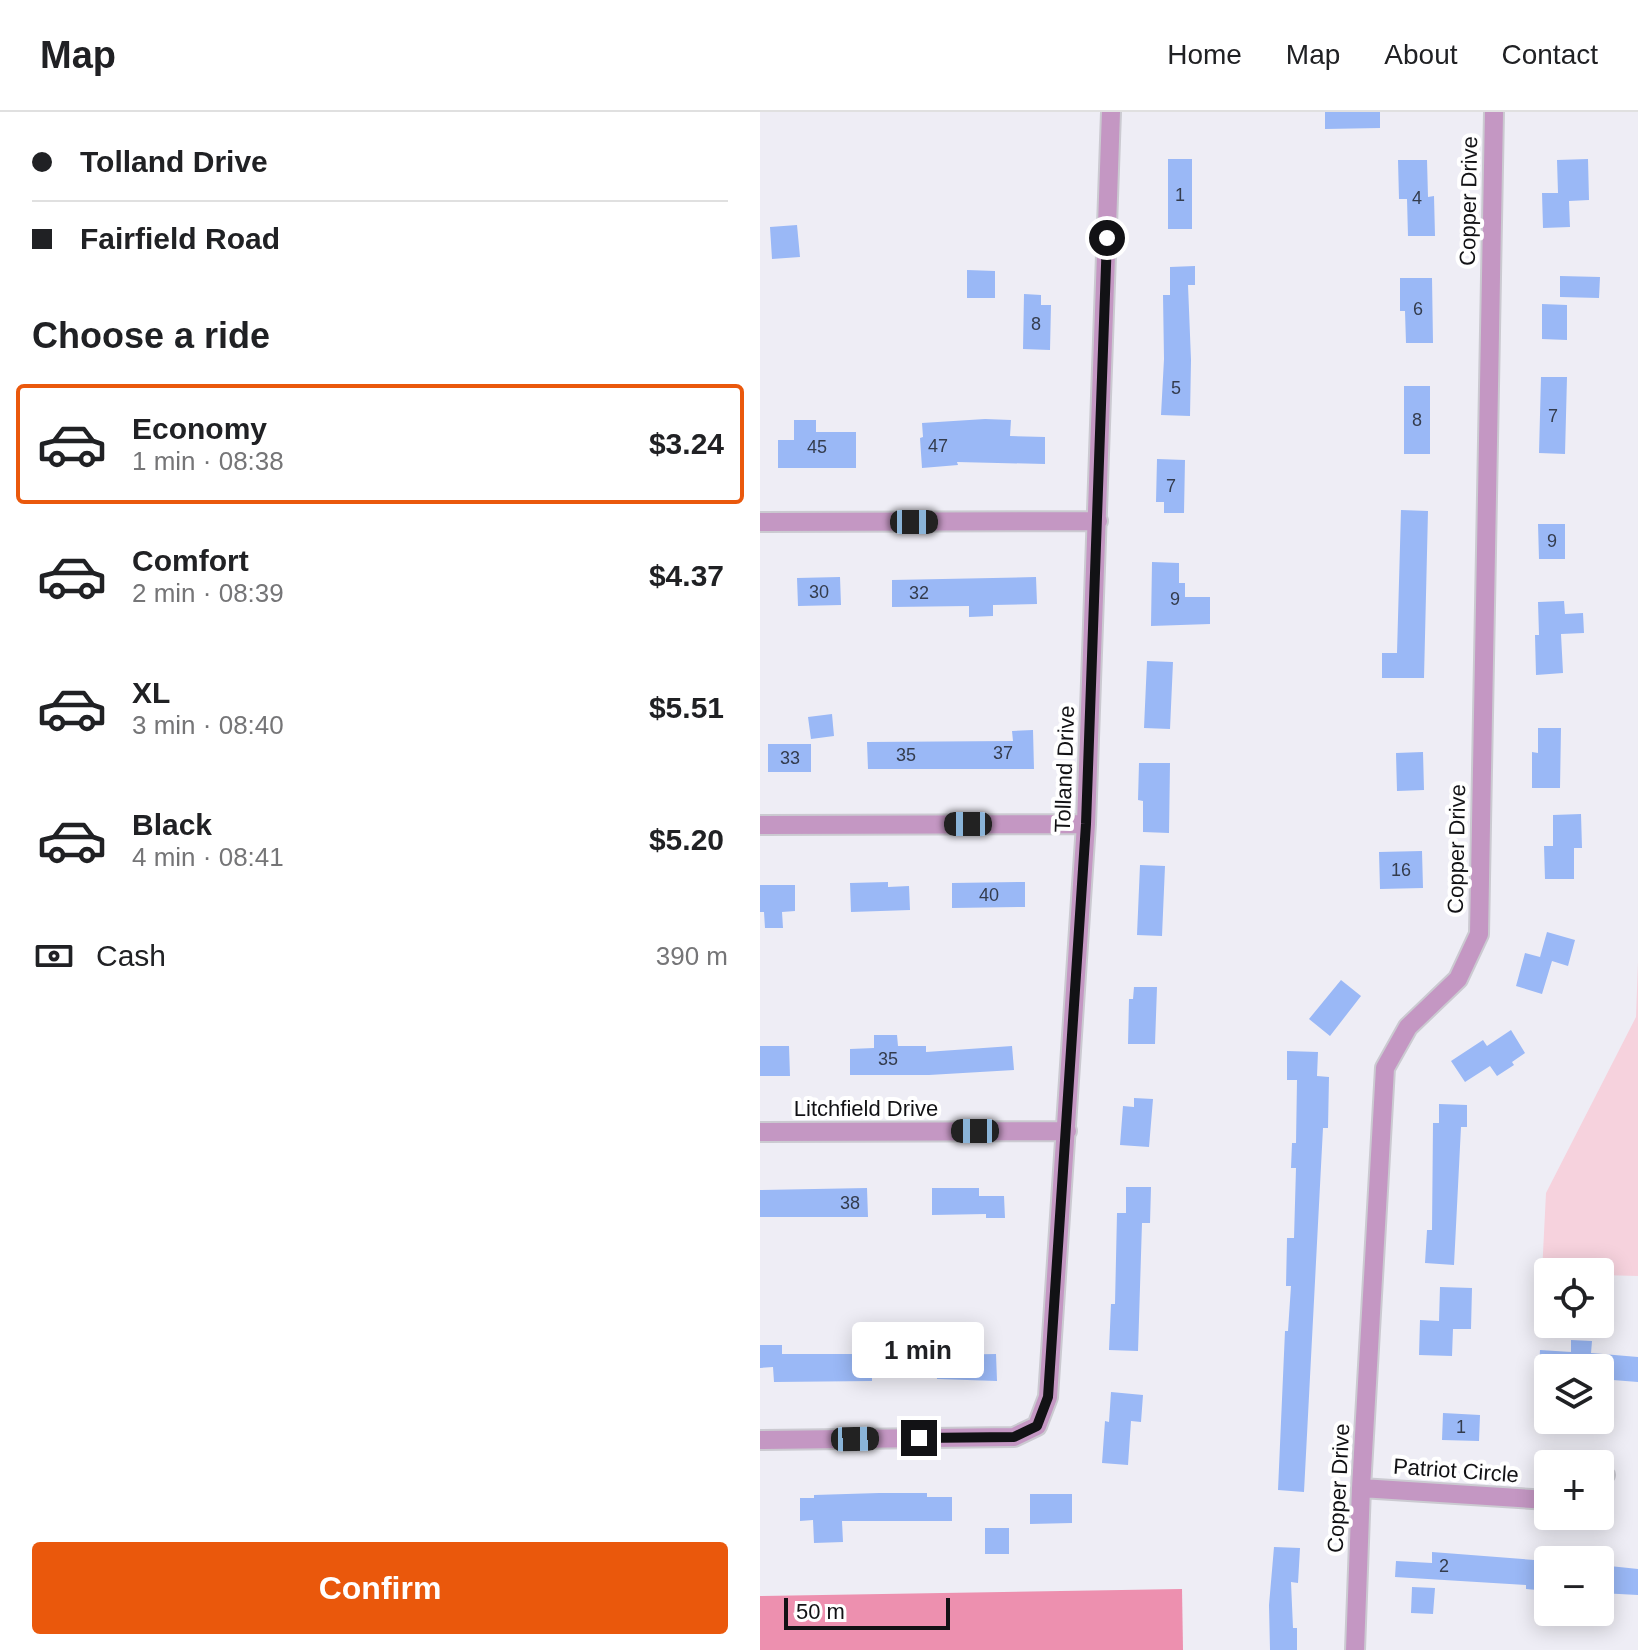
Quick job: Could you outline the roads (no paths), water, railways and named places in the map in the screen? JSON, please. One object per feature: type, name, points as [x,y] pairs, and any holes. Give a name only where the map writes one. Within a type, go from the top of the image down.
[{"type":"street","name":"Tolland Drive","points":[[760,1440],[1014,1437],[1037,1426],[1048,1397],[1086,824],[1111,112]]},
{"type":"street","name":"Copper Drive","points":[[1355,1650],[1385,1068],[1408,1027],[1458,979],[1479,934],[1494,112]]},
{"type":"street","points":[[760,522],[1098,521]]},
{"type":"street","points":[[760,825],[1086,824]]},
{"type":"street","name":"Litchfield Drive","points":[[760,1132],[1067,1131]]},
{"type":"street","name":"Patriot Circle","points":[[1361,1488],[1534,1499]]}]
